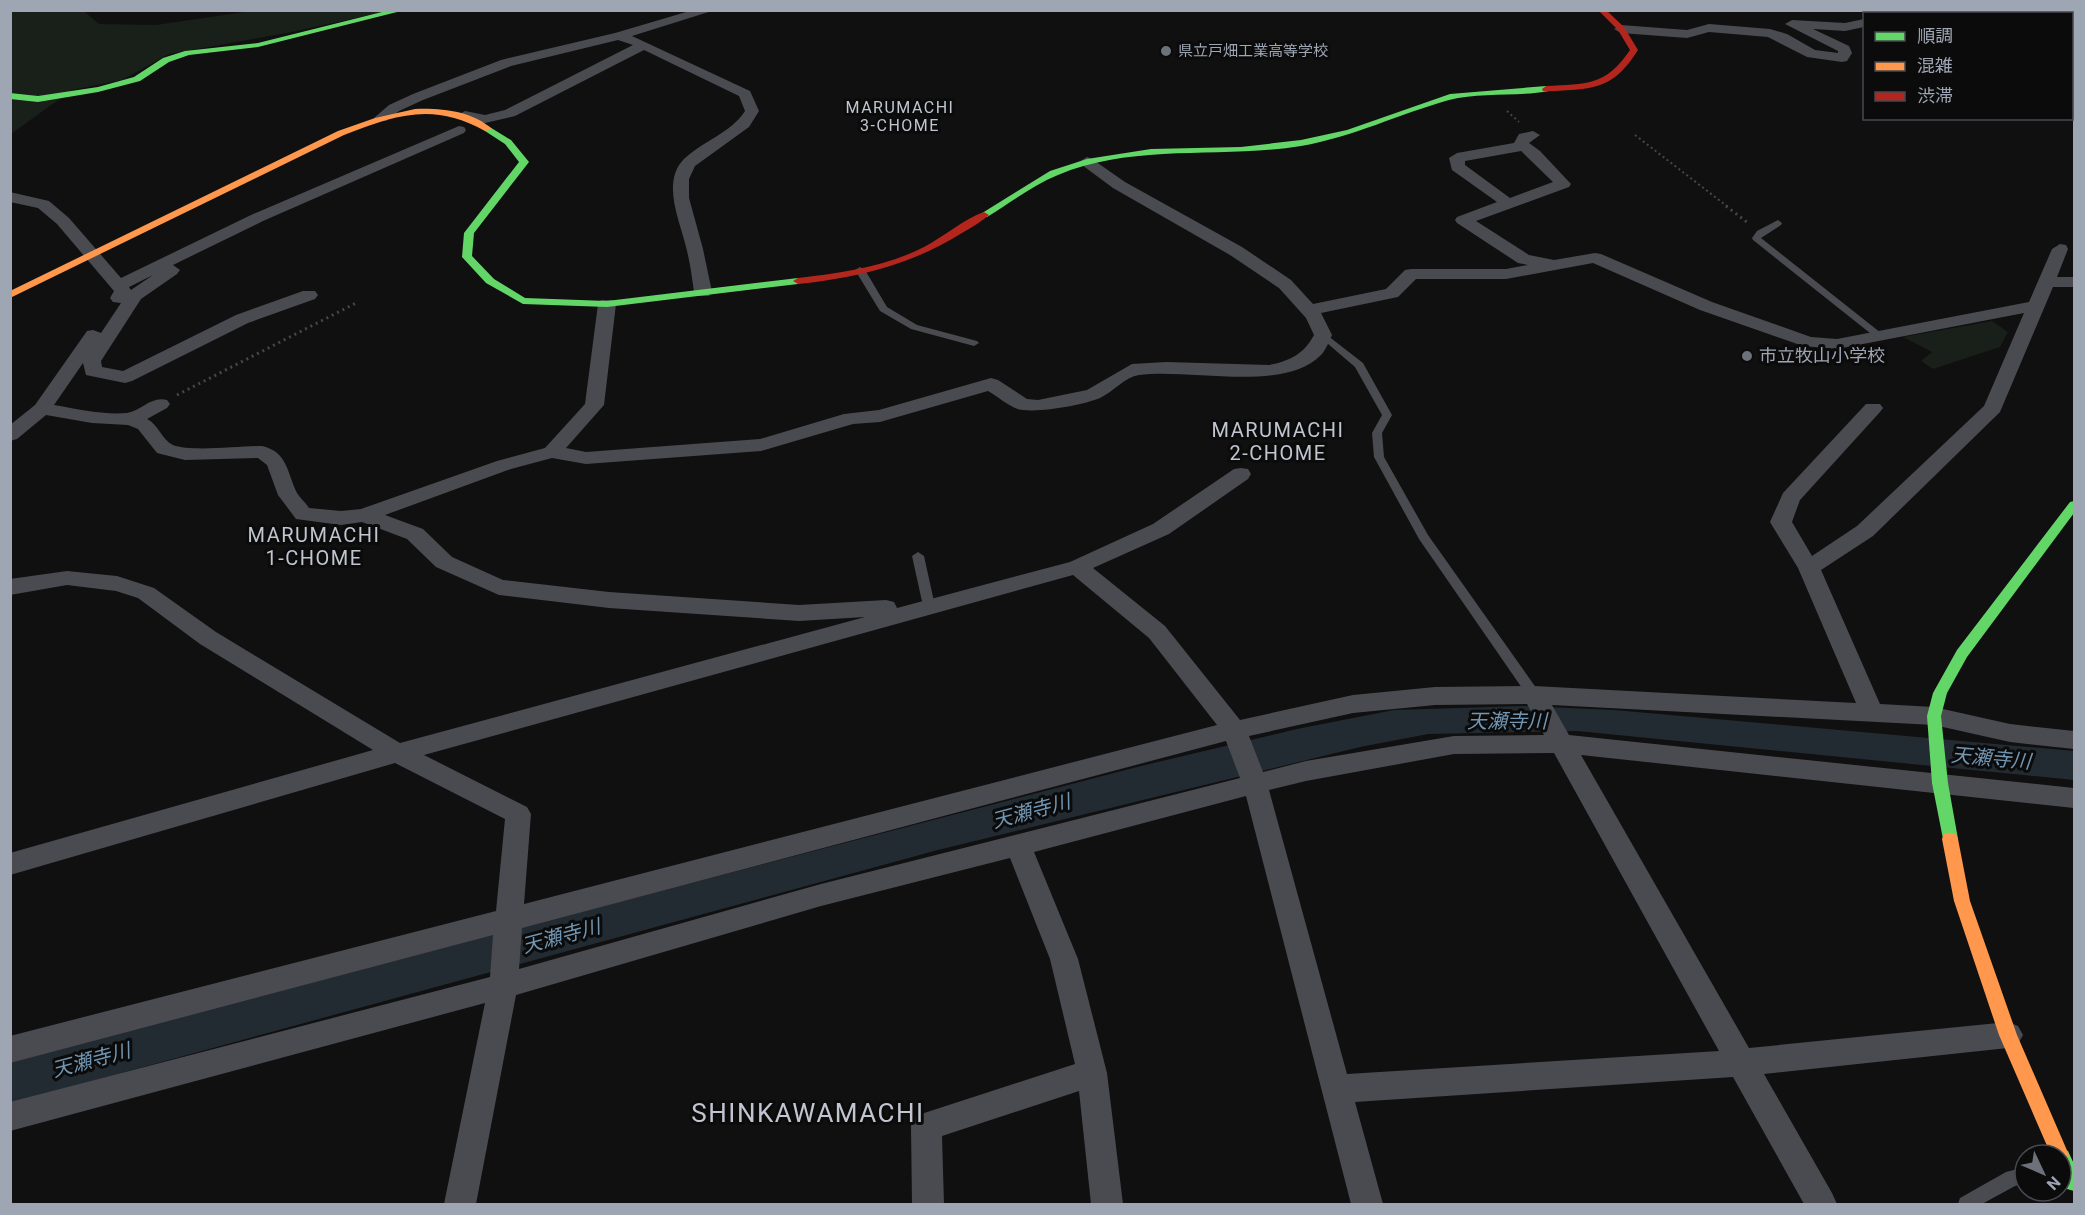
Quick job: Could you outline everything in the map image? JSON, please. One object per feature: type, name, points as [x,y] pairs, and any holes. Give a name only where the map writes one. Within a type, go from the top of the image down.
[{"type":"street","points":[[10,96],[38,99],[98,89],[137,79],[166,60],[188,53],[258,45],[402,10]]},
{"type":"street","points":[[381,118],[394,108],[506,63],[619,36],[708,10]]},
{"type":"street","points":[[10,295],[341,133],[381,118],[414,112],[443,111],[462,123],[513,145],[524,162],[469,233],[467,257],[490,281],[523,301],[607,304],[825,278],[902,261],[943,240],[1053,173],[1087,162],[1150,152],[1241,150],[1301,143],[1350,132],[1450,97],[1493,98],[1611,81],[1622,72],[1634,50],[1621,29],[1601,10]]},
{"type":"street","points":[[1621,29],[1687,34],[1709,28],[1770,33],[1812,54],[1842,58],[1845,53],[1844,49],[1792,24],[1845,27],[1863,23]]},
{"type":"street","points":[[619,36],[644,45],[745,94],[752,111],[744,124],[689,163],[681,179],[681,198],[695,249],[703,292]]},
{"type":"street","points":[[118,286],[257,218],[462,123],[510,113],[644,45]]},
{"type":"street","points":[[432,92],[462,123]]},
{"type":"street","points":[[1509,204],[1457,166],[1457,158],[1529,141],[1535,154],[1563,184],[1509,204],[1463,220],[1524,259],[1560,266]]},
{"type":"street","points":[[42,409],[92,417],[132,419],[145,425],[164,449],[185,454],[262,452],[276,462],[288,495],[303,514],[341,518],[364,515],[504,465],[552,452],[586,458],[761,446],[851,418],[880,416],[991,384],[1022,404],[1038,406],[1093,394],[1132,370],[1166,368],[1269,371],[1289,367],[1314,352],[1323,335],[1308,309],[1285,284],[1236,251],[1119,184],[1087,162]]},
{"type":"street","points":[[10,196],[43,204],[63,221],[123,291],[42,409],[10,435]]},
{"type":"street","points":[[1809,568],[1865,531],[1993,408],[2034,306],[2047,282],[2060,249]]},
{"type":"street","points":[[1308,309],[1392,293],[1411,274],[1506,274],[1595,258],[1706,306],[1809,342],[1837,344],[2034,306]]},
{"type":"street","points":[[159,266],[171,270],[134,296],[92,361],[93,371],[125,377],[242,319],[309,295]]},
{"type":"street","points":[[2047,282],[2074,282]]},
{"type":"street","points":[[552,452],[594,405],[607,304]]},
{"type":"street","points":[[132,419],[160,404]]},
{"type":"street","points":[[1872,713],[1809,568],[1781,522],[1790,498],[1873,408]]},
{"type":"street","points":[[10,864],[398,753],[1077,567],[1161,529],[1199,506],[1241,474]]},
{"type":"street","points":[[2054,1143],[2008,1035],[1962,901],[1940,777],[1934,722],[1940,693],[1962,654],[2074,505]]},
{"type":"street","points":[[364,515],[415,534],[444,562],[499,587],[609,600],[799,613],[929,606]]},
{"type":"street","points":[[1077,567],[1157,632],[1233,730],[1255,784],[1367,1204]]},
{"type":"street","points":[[10,587],[67,578],[117,584],[146,593],[208,638],[398,753],[518,814],[503,986],[460,1204]]},
{"type":"street","points":[[1534,694],[1821,1204]]},
{"type":"street","points":[[10,1050],[510,917],[1233,730],[1353,704],[1435,696],[1534,694],[1872,713],[2074,740]]},
{"type":"street","points":[[10,1117],[503,986],[821,895],[1017,844],[1306,771],[1454,746],[1562,744],[1940,777],[2074,798]]},
{"type":"street","points":[[1017,844],[1064,959],[1092,1073],[1107,1204]]},
{"type":"street","points":[[1336,1089],[1743,1063],[2008,1035]]},
{"type":"street","points":[[928,1204],[926,1126],[1092,1073]]},
{"type":"lane","points":[[1778,223],[1760,232],[1756,238],[1878,335]]},
{"type":"lane","points":[[860,270],[883,309],[914,327],[974,343]]},
{"type":"lane","points":[[1323,335],[1359,365],[1387,415],[1377,433],[1379,457],[1423,536],[1534,694]]},
{"type":"lane","points":[[918,556],[929,606]]},
{"type":"lane","points":[[1966,1204],[2013,1178]]},
{"type":"path","points":[[1493,98],[1529,141]]},
{"type":"path","points":[[1635,135],[1760,232]]},
{"type":"path","points":[[160,404],[358,303]]},
{"type":"shaded area","points":[[257,10],[388,11],[287,33],[169,54],[122,80],[72,90],[11,134],[11,11],[84,11],[99,24],[156,25]]},
{"type":"shaded area","points":[[1992,321],[2008,332],[2000,347],[1933,369],[1921,361],[1932,352],[1903,337]]},
{"type":"water","name":"天瀬寺川","points":[[1523,706],[1614,710],[2074,751],[2074,780],[1577,731],[1428,734],[1360,747],[938,850],[11,1103],[11,1060],[1141,766],[1297,729],[1394,710]]},
{"type":"traffic: fast","points":[[10,96],[38,99],[98,89],[137,79],[166,60],[188,53],[258,45],[402,10]]},
{"type":"traffic: fast","points":[[984,215],[1053,173],[1087,162],[1151,152],[1241,150],[1301,143],[1350,132],[1450,97],[1546,89]]},
{"type":"traffic: fast","points":[[488,129],[508,142],[524,162],[469,233],[467,257],[490,281],[523,301],[607,304],[798,281]]},
{"type":"traffic: fast","points":[[1950,839],[1940,783],[1934,716],[1940,693],[1962,654],[2074,505]]},
{"type":"traffic: slow","points":[[10,295],[341,133],[360,126],[397,115],[434,111],[452,113],[470,119],[488,129]]},
{"type":"traffic: slow","points":[[1950,839],[1962,901],[2008,1035],[2055,1143]]},
{"type":"traffic: jam","points":[[1546,89],[1597,84],[1607,80],[1625,64],[1634,50],[1621,29],[1601,10]]},
{"type":"traffic: jam","points":[[798,281],[852,274],[892,264],[935,245],[984,215]]},
{"type":"place","name":"県立戸畑工業高等学校","points":[[1166,51]]},
{"type":"place","name":"市立牧山小学校","points":[[1747,356]]},
{"type":"district","name":"MARUMACHI 3-CHOME","points":[[900,116]]},
{"type":"district","name":"MARUMACHI 2-CHOME","points":[[1278,442]]},
{"type":"district","name":"MARUMACHI 1-CHOME","points":[[314,546]]},
{"type":"district","name":"SHINKAWAMACHI","points":[[808,1113]]}]
